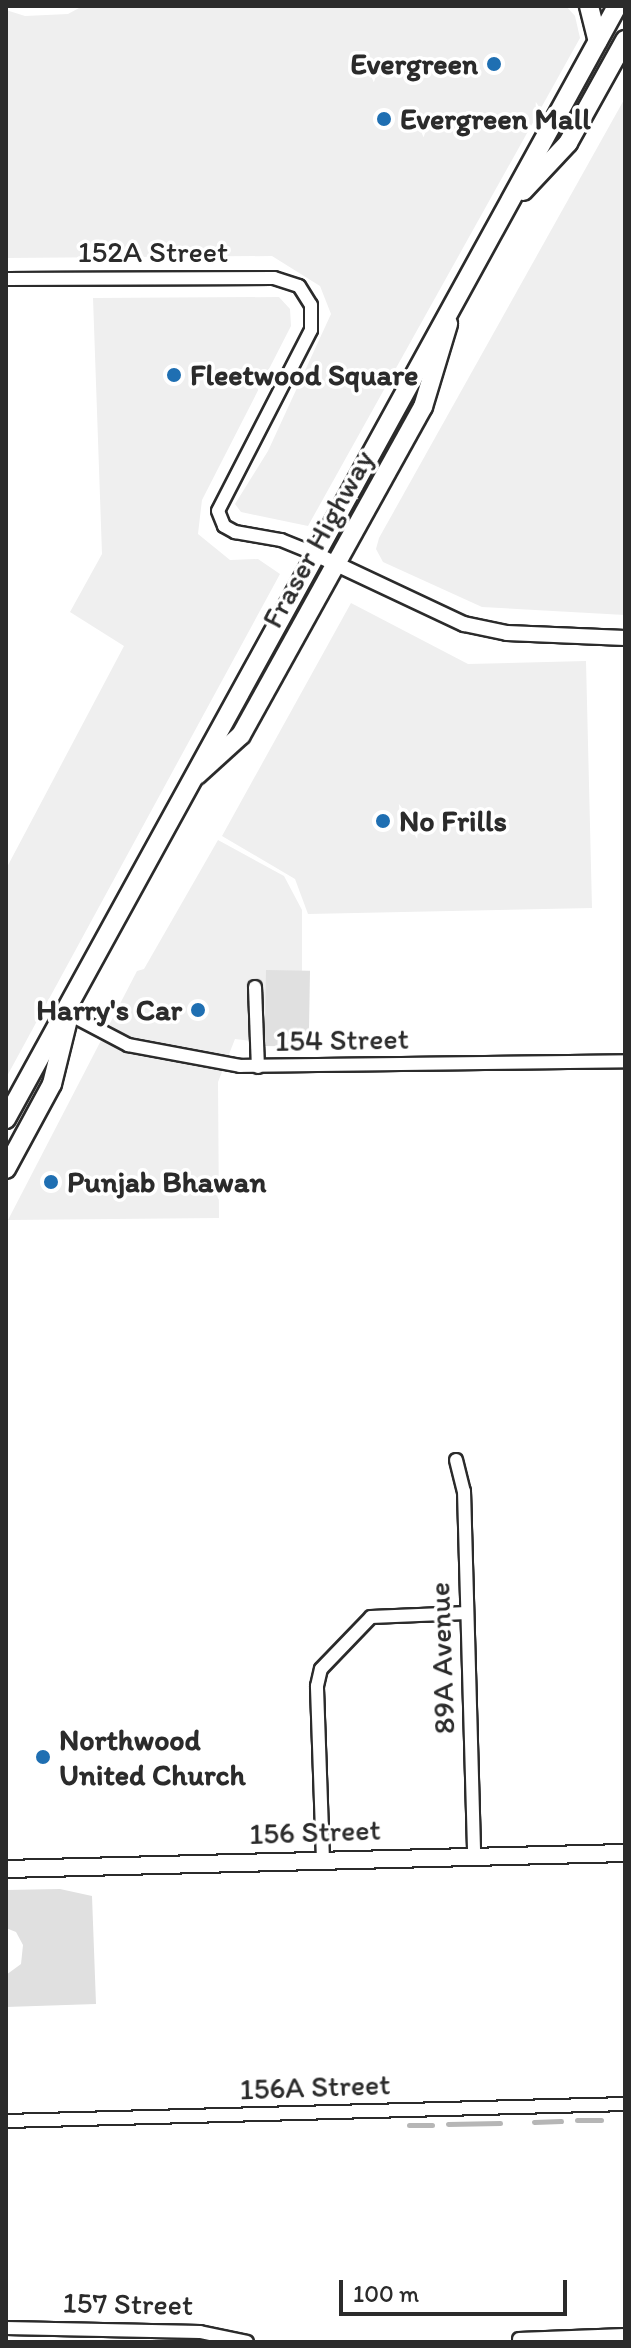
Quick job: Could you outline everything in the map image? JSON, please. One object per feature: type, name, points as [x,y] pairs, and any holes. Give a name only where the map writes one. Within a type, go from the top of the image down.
[{"type":"main road","points":[[589,6],[598,41]]},
{"type":"main road","name":"Fraser Highway","points":[[6,1119],[617,6]]},
{"type":"main road","points":[[505,210],[568,143],[625,40]]},
{"type":"main road","name":"Fraser Highway","points":[[189,782],[241,735],[423,407],[455,298]]},
{"type":"main road","name":"Fraser Highway","points":[[6,1169],[52,1084],[75,989]]},
{"type":"main road","name":"156 Street","points":[[6,1869],[625,1853]]},
{"type":"street","name":"152A Street","points":[[6,279],[274,278],[299,286],[311,305],[311,330],[223,494],[218,511],[224,526],[315,554]]},
{"type":"street","points":[[315,554],[464,624],[507,633],[625,638]]},
{"type":"street","points":[[255,987],[258,1067]]},
{"type":"street","name":"154 Street","points":[[69,1014],[128,1045],[258,1067],[625,1061]]},
{"type":"street","name":"89A Avenue","points":[[456,1460],[464,1491],[474,1856]]},
{"type":"street","points":[[323,1860],[317,1686],[321,1669],[337,1647],[371,1617],[467,1613]]},
{"type":"street","name":"156A Street","points":[[6,2121],[625,2104]]},
{"type":"street","name":"157 Street","points":[[6,2328],[200,2332],[247,2342]]},
{"type":"street","points":[[519,2339],[625,2335]]},
{"type":"shaded area","points":[[566,6],[575,16],[580,38],[308,526],[241,512],[235,504],[268,451],[331,314],[320,286],[272,256],[6,258],[6,10],[25,16],[68,14],[79,8]]},
{"type":"shaded area","points":[[625,98],[625,615],[482,607],[383,562],[376,549],[379,538]]},
{"type":"shaded area","points":[[279,297],[290,309],[291,326],[202,500],[198,534],[230,560],[258,559],[280,574],[6,1078],[6,869],[124,646],[70,612],[102,554],[93,298]]},
{"type":"shaded area","points":[[351,603],[468,664],[586,661],[592,908],[308,914],[295,879],[222,836]]},
{"type":"shaded area","points":[[218,840],[284,876],[302,910],[302,977],[269,1043],[235,1039],[218,1082],[219,1218],[8,1220],[137,971],[144,969]]},
{"type":"shaded area","points":[[266,970],[310,971],[309,1047],[265,1046]]},
{"type":"shaded area","points":[[60,1889],[92,1896],[96,2004],[6,2007],[6,1975],[21,1964],[23,1945],[16,1932],[6,1928],[6,1890]]},
{"type":"waterway","points":[[577,2120],[601,2120]]},
{"type":"waterway","points":[[534,2122],[561,2121]]},
{"type":"waterway","points":[[448,2124],[500,2123]]},
{"type":"waterway","points":[[409,2125],[432,2125]]},
{"type":"place","name":"Evergreen","points":[[494,64]]},
{"type":"place","name":"Evergreen Mall","points":[[384,119]]},
{"type":"place","name":"Fleetwood Square","points":[[174,375]]},
{"type":"place","name":"No Frills","points":[[383,821]]},
{"type":"place","name":"Harry's Car","points":[[198,1010]]},
{"type":"place","name":"Punjab Bhawan","points":[[51,1182]]},
{"type":"place","name":"Northwood United Church","points":[[43,1757]]}]
